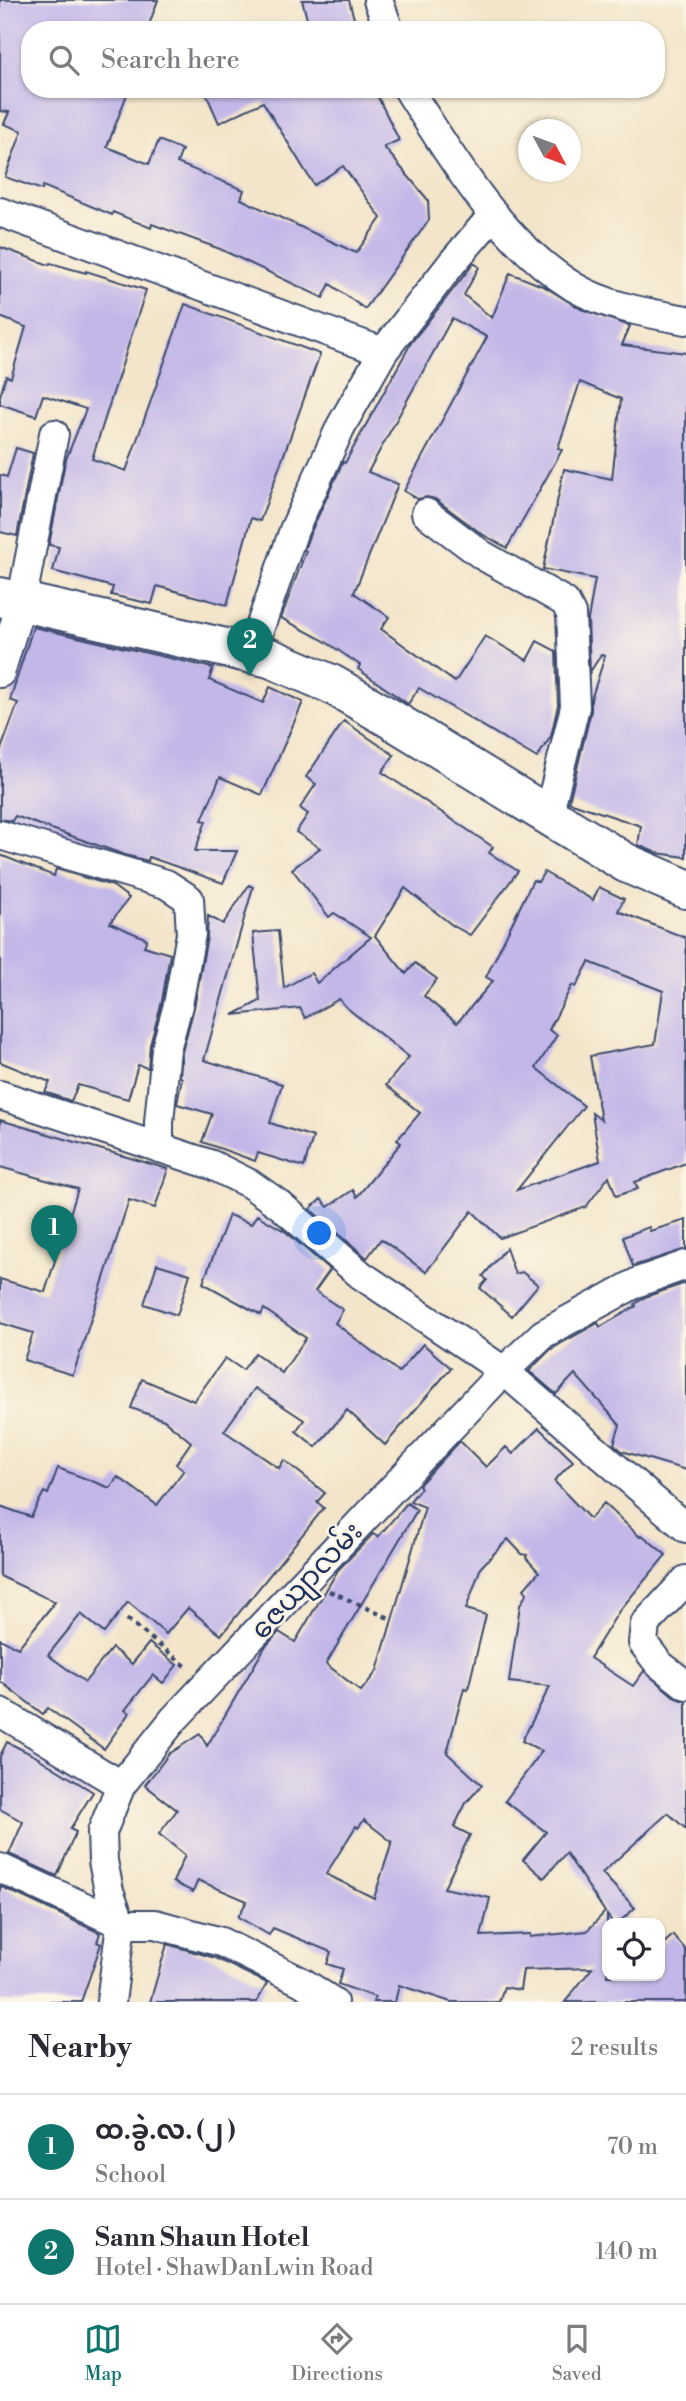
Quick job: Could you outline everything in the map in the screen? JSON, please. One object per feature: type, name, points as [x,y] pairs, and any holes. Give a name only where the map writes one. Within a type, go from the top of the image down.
[{"type":"main road","points":[[10,600],[251,653],[270,658],[331,684],[626,863],[686,889]]},
{"type":"street","points":[[378,0],[387,21]]},
{"type":"street","points":[[393,21],[398,0]]},
{"type":"street","points":[[414,98],[441,142],[494,214],[534,259],[576,288],[630,310],[686,320]]},
{"type":"street","points":[[0,212],[383,352]]},
{"type":"street","points":[[251,653],[294,530],[341,426],[383,352],[494,214]]},
{"type":"street","points":[[0,673],[10,600],[54,434]]},
{"type":"street","points":[[426,513],[482,555],[565,602],[572,614],[575,707],[548,816]]},
{"type":"street","points":[[0,835],[166,884],[189,899],[191,934],[178,1005],[166,1049],[159,1148]]},
{"type":"street","points":[[0,1095],[212,1165],[250,1184],[279,1205],[361,1275],[504,1371],[686,1528]]},
{"type":"street","name":"ဇေယျာလမ်း","points":[[111,2002],[121,1924],[109,1891],[103,1861],[102,1832],[121,1785],[174,1719],[504,1371],[543,1334],[638,1282],[686,1265]]},
{"type":"street","points":[[686,1580],[645,1624],[643,1643],[659,1664],[686,1685]]},
{"type":"street","points":[[0,1712],[121,1785]]},
{"type":"street","points":[[0,1868],[121,1924],[155,1924],[222,1942],[302,1982],[333,2002]]},
{"type":"path","points":[[305,1581],[389,1618]]},
{"type":"path","points":[[127,1619],[208,1684]]},
{"type":"building","points":[[0,0],[158,0],[150,21],[21,21],[21,98],[126,98],[107,147],[149,164],[159,140],[182,150],[177,163],[244,190],[241,199],[356,253],[381,218],[343,166],[314,185],[263,102],[219,123],[208,98],[378,98],[399,140],[384,147],[428,200],[429,220],[365,309],[330,284],[323,298],[220,249],[152,224],[151,228],[113,212],[112,215],[43,186],[42,190],[5,177],[22,131],[4,124],[9,112],[0,111]]},
{"type":"building","points":[[302,0],[349,0],[355,21],[308,21]]},
{"type":"building","points":[[0,247],[49,265],[50,263],[86,271],[146,290],[92,459],[126,471],[185,304],[320,354],[260,521],[251,518],[227,605],[157,586],[152,604],[111,595],[113,587],[53,571],[59,547],[49,545],[65,462],[86,409],[43,395],[36,416],[0,404],[6,376],[11,378],[26,327],[0,317]]},
{"type":"building","points":[[474,263],[479,267],[464,295],[492,318],[510,273],[545,287],[581,309],[630,326],[622,345],[686,353],[686,857],[657,853],[638,845],[641,826],[569,802],[591,711],[591,700],[605,656],[601,655],[590,672],[588,619],[595,579],[543,569],[564,469],[612,479],[621,399],[580,382],[558,448],[562,450],[507,548],[482,534],[435,499],[418,499],[404,491],[487,337],[452,318],[368,472],[398,484],[354,593],[389,617],[381,629],[455,682],[485,636],[527,660],[537,641],[556,651],[558,705],[551,736],[537,758],[419,688],[408,704],[358,669],[360,665],[323,640],[281,618],[309,536],[343,462],[345,463],[411,343]]},
{"type":"building","points":[[16,448],[33,453],[17,536],[0,532],[0,475],[7,477]]},
{"type":"building","points":[[33,627],[213,668],[209,680],[263,703],[270,687],[303,702],[262,795],[220,777],[202,820],[206,821],[195,851],[237,851],[223,883],[149,857],[148,861],[125,855],[15,816],[12,821],[0,819],[0,752],[18,703],[10,700]]},
{"type":"building","points":[[344,721],[394,755],[382,772],[493,847],[489,853],[518,871],[470,935],[452,925],[405,888],[375,936],[406,974],[415,963],[437,979],[424,996],[457,1023],[493,981],[486,977],[533,880],[538,882],[544,872],[593,900],[599,887],[624,899],[618,911],[686,938],[686,1163],[635,1182],[638,1189],[616,1196],[609,1176],[586,1207],[500,1238],[472,1211],[426,1272],[381,1239],[367,1258],[310,1209],[321,1199],[328,1207],[353,1190],[357,1197],[401,1143],[397,1140],[420,1113],[386,1085],[409,1057],[339,999],[305,1018],[300,1008],[233,1015],[260,1001],[253,933],[278,931],[284,988],[311,973],[317,983],[371,937],[334,913],[329,917],[292,869],[320,848],[296,832],[308,814],[300,808],[316,784],[306,777]],"holes":[[[589,962],[663,991],[655,1044],[590,1056],[601,1120],[592,1113],[600,1161],[517,1190],[584,1106],[536,1068],[557,1035],[549,1030],[572,985],[576,987]]]},
{"type":"building","points":[[0,855],[54,876],[56,869],[113,886],[129,898],[110,923],[147,939],[144,946],[170,954],[162,1001],[150,1045],[148,1068],[138,1065],[128,1099],[78,1085],[71,1101],[45,1092],[50,1082],[0,1062]]},
{"type":"building","points":[[249,885],[253,887],[204,1060],[282,1084],[270,1123],[313,1137],[304,1167],[258,1153],[255,1161],[202,1142],[212,1114],[177,1104],[182,1078],[182,1052],[194,1008],[207,937],[208,916],[223,924]]},
{"type":"building","points":[[0,1120],[168,1169],[155,1208],[129,1200],[73,1375],[24,1360],[33,1333],[0,1323],[0,1279],[45,1292],[78,1189],[0,1167]]},
{"type":"building","points":[[229,1215],[251,1224],[257,1215],[286,1232],[330,1270],[315,1291],[343,1310],[335,1323],[399,1372],[423,1344],[451,1368],[385,1445],[347,1410],[316,1447],[296,1431],[304,1420],[255,1388],[224,1431],[279,1468],[284,1460],[325,1493],[317,1502],[324,1508],[221,1635],[188,1608],[166,1634],[128,1602],[104,1633],[81,1614],[48,1655],[85,1682],[112,1648],[132,1664],[149,1643],[177,1665],[163,1683],[153,1675],[125,1710],[129,1713],[104,1749],[48,1708],[43,1714],[0,1681],[0,1639],[18,1648],[55,1602],[0,1576],[0,1506],[31,1517],[44,1492],[48,1494],[58,1468],[110,1488],[118,1477],[157,1505],[184,1470],[176,1464],[191,1442],[164,1420],[131,1408],[142,1379],[194,1401],[225,1358],[243,1370],[255,1353],[282,1373],[306,1338],[264,1309],[261,1315],[203,1283]]},
{"type":"building","points":[[686,1220],[686,1249],[633,1266],[623,1237],[649,1227],[650,1231]]},
{"type":"building","points":[[506,1248],[515,1274],[522,1272],[538,1285],[512,1316],[480,1288],[487,1280],[483,1276]]},
{"type":"building","points":[[157,1264],[190,1274],[177,1315],[144,1304]]},
{"type":"building","points":[[686,1283],[686,1470],[622,1451],[614,1444],[620,1425],[575,1374],[556,1394],[529,1371],[550,1350],[562,1343],[598,1323],[600,1327],[636,1306],[635,1304],[645,1297]]},
{"type":"building","points":[[539,1428],[573,1461],[554,1481],[590,1519],[604,1503],[640,1537],[642,1535],[666,1555],[619,1611],[590,1658],[633,1686],[644,1671],[676,1698],[686,1701],[686,1829],[668,1813],[602,1873],[635,1908],[624,1918],[609,1918],[607,1915],[607,1918],[602,1918],[602,1981],[665,1981],[665,1942],[673,1935],[686,1950],[686,2002],[565,2002],[592,1968],[523,1970],[520,1990],[504,1987],[499,2002],[451,2002],[399,1985],[395,2002],[373,2002],[375,1997],[338,1984],[343,1969],[327,1964],[331,1952],[273,1928],[269,1935],[238,1917],[247,1901],[198,1880],[193,1892],[173,1882],[185,1855],[159,1834],[177,1810],[145,1785],[169,1754],[200,1734],[207,1746],[265,1647],[279,1632],[295,1642],[338,1570],[373,1534],[378,1537],[407,1503],[417,1510],[326,1664],[361,1691],[377,1671],[425,1507],[410,1501],[421,1488],[419,1485],[460,1441],[486,1467],[506,1447],[513,1454]],"holes":[[[508,1539],[522,1554],[527,1555],[526,1558],[539,1572],[524,1589],[527,1593],[520,1605],[509,1682],[550,1686],[522,1741],[542,1751],[505,1801],[546,1832],[523,1860],[544,1878],[566,1853],[605,1912],[587,1931],[530,1937],[530,1934],[481,1936],[490,1898],[444,1888],[470,1835],[454,1827],[466,1803],[482,1785],[447,1753],[464,1688],[468,1689],[486,1615],[466,1609],[481,1567]],[[364,1820],[392,1842],[374,1898],[326,1874],[356,1826],[358,1828]]]},
{"type":"building","points":[[7,1742],[93,1792],[70,1829],[76,1832],[57,1876],[9,1854],[23,1822],[0,1809],[0,1756]]},
{"type":"building","points":[[0,1886],[100,1933],[97,1942],[101,1944],[81,2002],[0,2002]]},
{"type":"building","points":[[167,1944],[215,1958],[267,1983],[257,2002],[150,2002]]},
{"type":"place","name":"Sann Shaun Hotel","points":[[250,676]]},
{"type":"place","name":"ထ.ခွဲ.လ. (၂ )","points":[[54,1263]]}]
